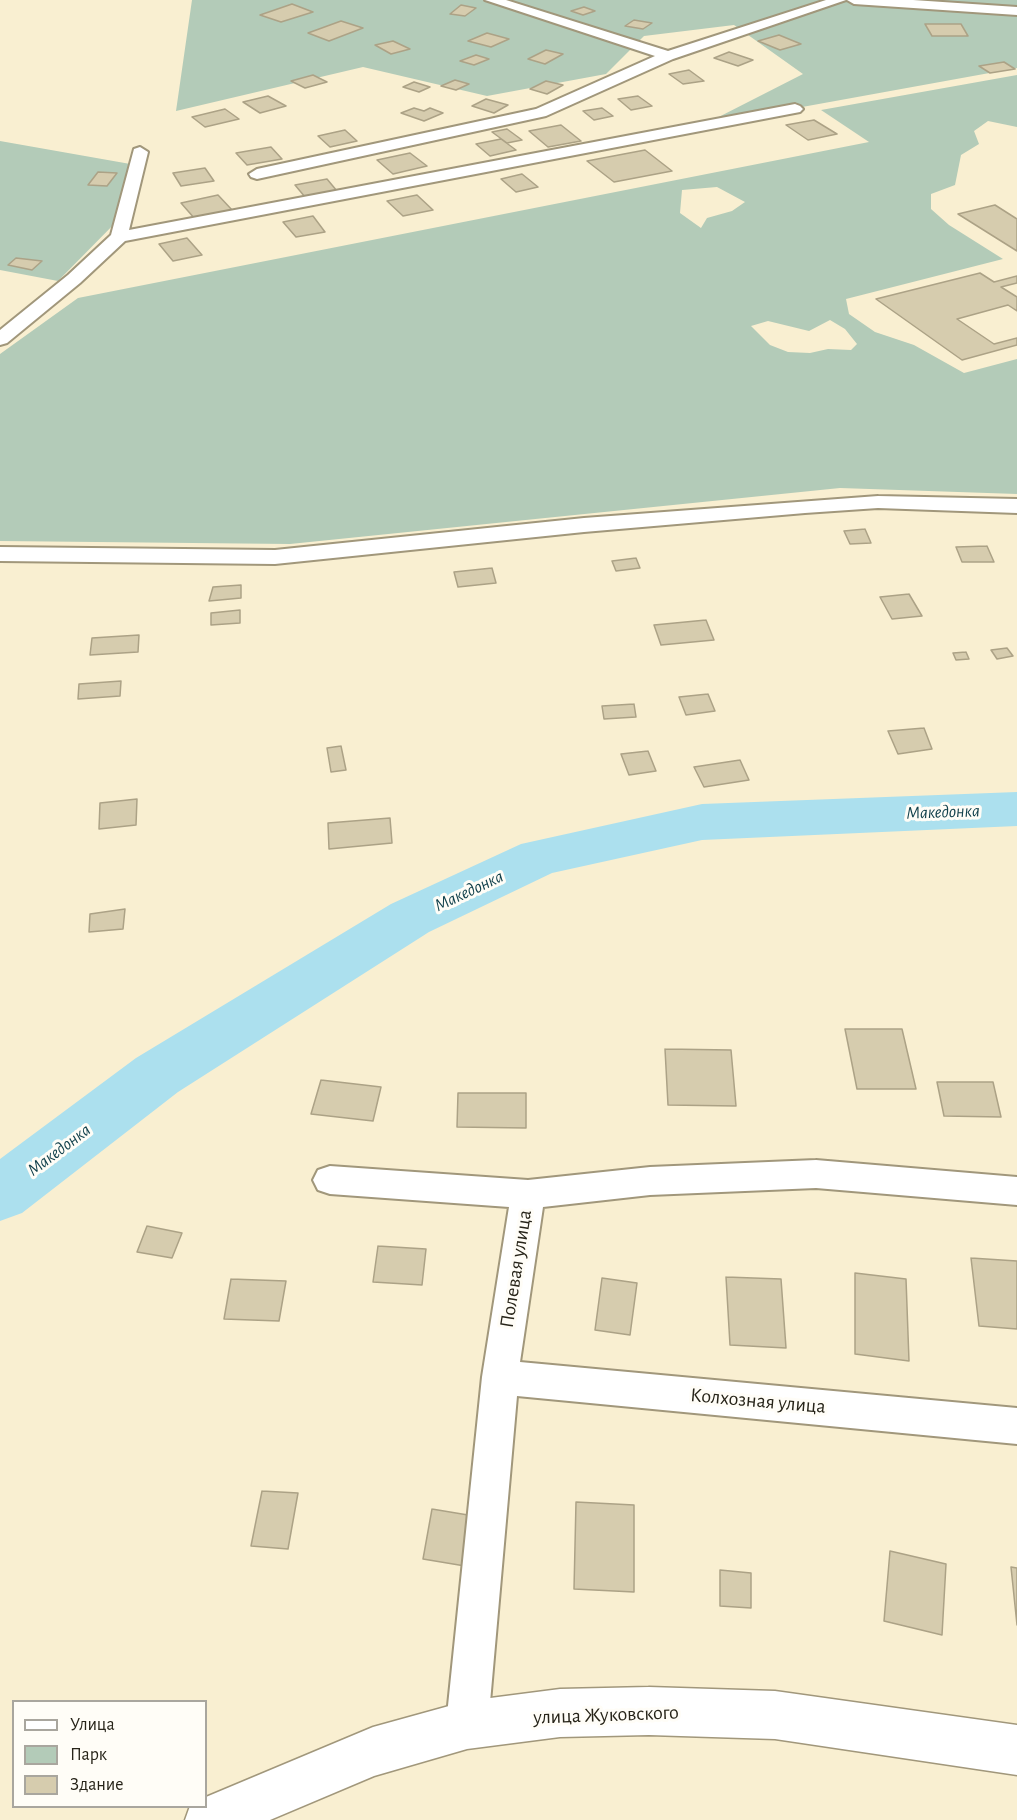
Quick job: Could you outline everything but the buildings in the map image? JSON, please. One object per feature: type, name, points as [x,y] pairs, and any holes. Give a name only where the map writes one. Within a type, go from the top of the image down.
[{"type":"main road","name":"улица Жуковского","points":[[210,1820],[373,1752],[467,1725],[560,1713],[649,1710],[775,1714],[1017,1750]]},
{"type":"street","points":[[492,0],[668,56]]},
{"type":"street","points":[[257,174],[541,113],[668,56],[840,0]]},
{"type":"street","points":[[854,0],[1017,11]]},
{"type":"street","points":[[0,339],[74,279],[119,237],[795,109]]},
{"type":"street","points":[[119,237],[140,152]]},
{"type":"street","points":[[0,554],[275,557],[584,525],[805,506],[878,502],[1017,506]]},
{"type":"street","name":"Полевая улица","points":[[467,1725],[500,1377],[528,1194],[650,1181],[816,1174],[1017,1191]]},
{"type":"street","points":[[330,1180],[528,1194]]},
{"type":"street","name":"Колхозная улица","points":[[500,1377],[1017,1426]]},
{"type":"green space","points":[[192,0],[1017,0],[1017,68],[703,125],[803,74],[734,25],[644,36],[606,74],[487,96],[363,67],[176,111]]},
{"type":"green space","points":[[1017,75],[1017,127],[988,121],[974,131],[979,144],[961,155],[955,185],[931,194],[931,209],[949,225],[1003,259],[846,299],[849,314],[875,332],[914,345],[964,373],[1017,359],[1017,494],[840,488],[290,544],[0,541],[0,354],[78,298],[869,142],[821,110]],"holes":[[[717,187],[745,202],[732,211],[707,218],[701,228],[680,213],[682,190]],[[830,320],[845,329],[857,344],[851,350],[788,352],[770,345],[751,326],[768,321],[809,331]]]},
{"type":"green space","points":[[0,141],[136,165],[124,214],[58,281],[0,270]]},
{"type":"waterway","name":"Македонка","points":[[0,1194],[157,1075],[410,918],[539,857],[702,822],[1017,809]]}]
